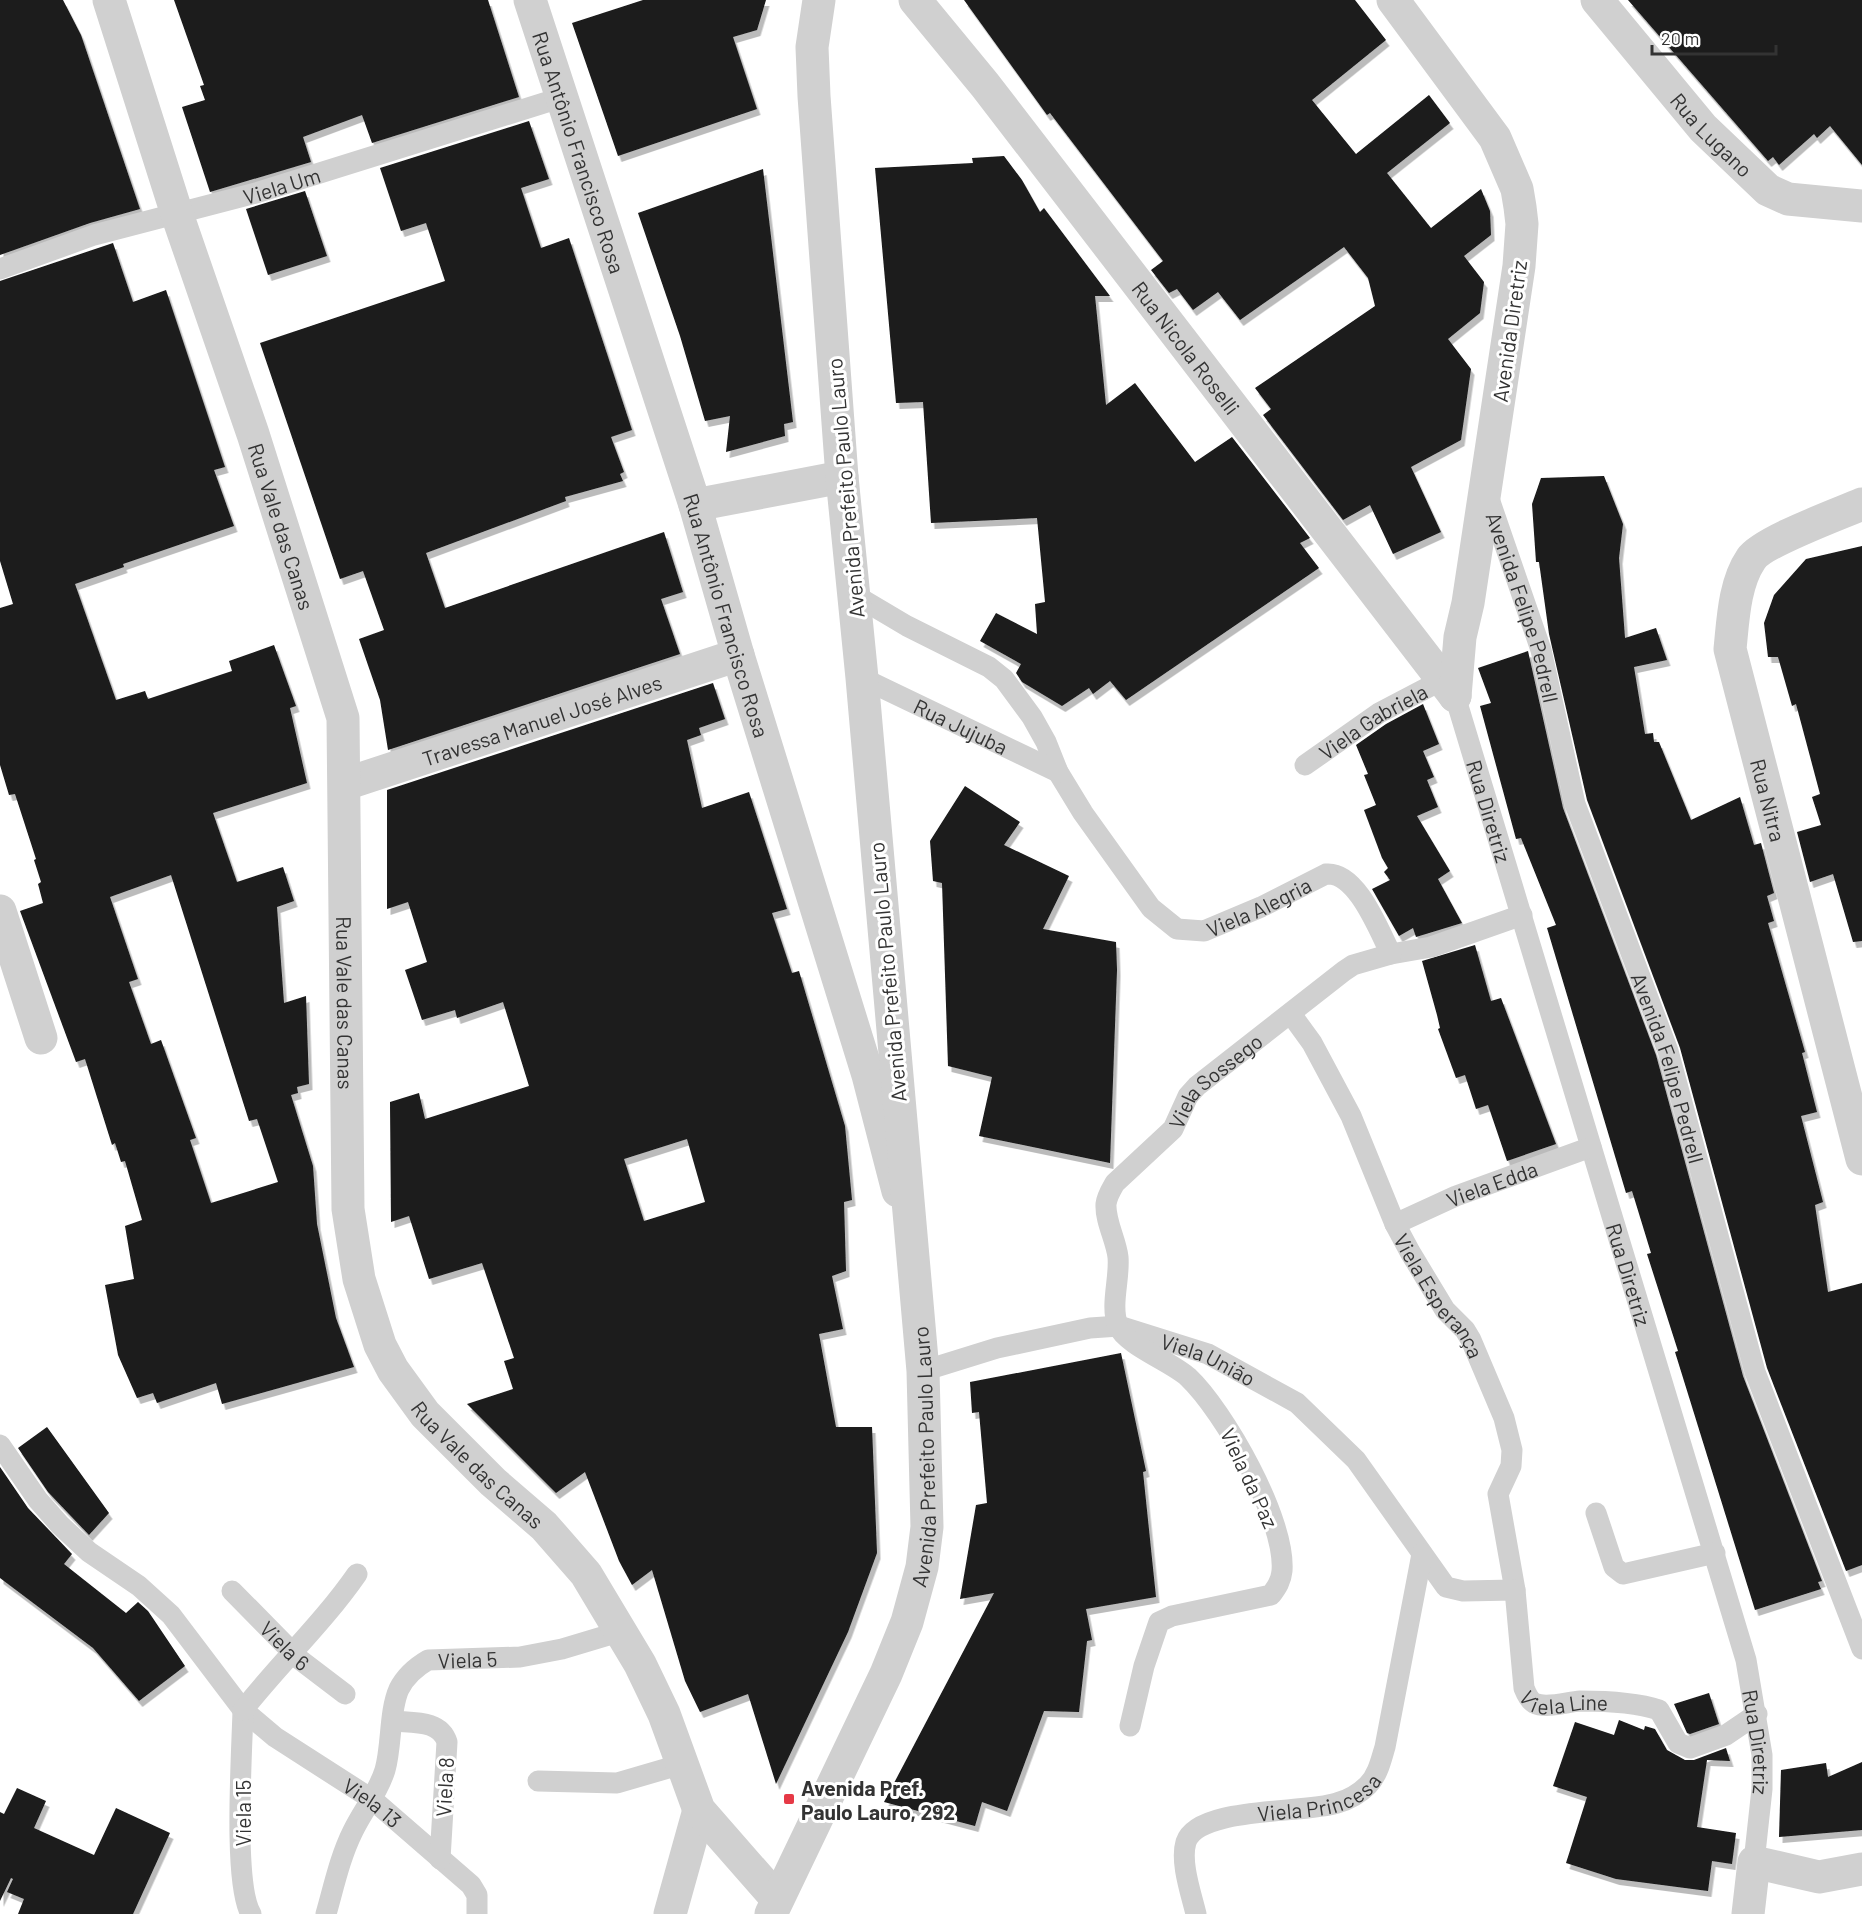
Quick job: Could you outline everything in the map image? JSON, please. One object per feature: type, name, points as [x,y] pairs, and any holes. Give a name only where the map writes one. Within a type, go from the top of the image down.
[{"type":"street","name":"Rua Vale das Canas","points":[[109,0],[177,214],[253,434],[343,718],[348,1209],[359,1279],[368,1310],[393,1371],[425,1414],[493,1482],[566,1548],[598,1591],[622,1631],[664,1714],[699,1810],[774,1907]]},
{"type":"street","name":"Rua Antônio Francisco Rosa","points":[[530,0],[695,505],[738,655],[868,1075],[909,1236]]},
{"type":"street","name":"Avenida Prefeito Paulo Lauro","points":[[774,1907],[886,1674],[907,1622],[919,1578],[927,1527],[923,1371],[842,477],[814,96],[812,46],[819,0]]},
{"type":"street","name":"Rua Nicola Roselli","points":[[915,0],[992,94],[1449,688]]},
{"type":"street","name":"Avenida Diretriz","points":[[1394,0],[1495,138],[1517,189],[1521,207],[1519,266],[1468,603],[1449,688]]},
{"type":"street","name":"Rua Lugano","points":[[1597,0],[1703,128],[1768,190],[1788,199],[1862,206]]},
{"type":"street","points":[[695,505],[842,477]]},
{"type":"street","name":"Rua Nitra","points":[[1862,504],[1769,545],[1752,558],[1737,598],[1730,649],[1862,1159]]},
{"type":"street","name":"Travessa Manuel José Alves","points":[[345,784],[738,655]]},
{"type":"street","points":[[0,911],[41,1038]]},
{"type":"street","points":[[670,1914],[699,1810]]},
{"type":"street","points":[[1748,1914],[1754,1862],[1819,1877],[1862,1869]]},
{"type":"lane","name":"Viela Um","points":[[0,269],[94,235],[255,193],[563,97]]},
{"type":"lane","name":"Avenida Felipe Pedrell","points":[[1485,487],[1541,650],[1575,804],[1668,1052],[1755,1372],[1862,1648]]},
{"type":"lane","name":"Viela Alegria","points":[[853,594],[907,626],[989,667],[1004,679],[1037,725],[1058,772],[1083,813],[1145,900],[1163,920],[1177,929],[1204,931],[1261,908],[1326,874],[1335,873],[1350,882],[1391,954]]},
{"type":"lane","name":"Rua Jujuba","points":[[862,678],[1058,772]]},
{"type":"lane","name":"Viela Gabriela","points":[[1305,765],[1379,713],[1449,688]]},
{"type":"lane","name":"Rua Diretriz","points":[[1449,688],[1522,915],[1746,1660],[1757,1714],[1762,1755],[1762,1789],[1754,1862]]},
{"type":"lane","points":[[1391,954],[1431,947],[1522,915]]},
{"type":"lane","name":"Viela Sossego","points":[[1119,1326],[1115,1298],[1118,1261],[1107,1212],[1109,1192],[1115,1183],[1173,1129],[1188,1096],[1197,1086],[1353,965],[1391,954]]},
{"type":"lane","name":"Viela Esperança","points":[[1291,1014],[1312,1042],[1351,1116],[1395,1224],[1445,1310],[1466,1330],[1504,1418],[1513,1458],[1498,1494],[1515,1590]]},
{"type":"lane","name":"Viela Edda","points":[[1395,1224],[1456,1196],[1591,1147]]},
{"type":"lane","name":"Viela União","points":[[923,1371],[997,1348],[1090,1328],[1119,1326],[1208,1353],[1298,1403],[1356,1460],[1422,1554]]},
{"type":"lane","name":"Viela da Paz","points":[[1119,1326],[1128,1337],[1185,1375],[1215,1407],[1234,1438],[1268,1509],[1282,1556],[1279,1585],[1271,1595],[1172,1616],[1159,1622],[1144,1666],[1130,1726]]},
{"type":"lane","name":"Viela 13","points":[[0,1445],[38,1500],[60,1525],[89,1552],[139,1586],[171,1614],[243,1710],[275,1737],[373,1800],[471,1885],[477,1895],[477,1914]]},
{"type":"lane","points":[[1596,1513],[1614,1567],[1623,1574],[1715,1553]]},
{"type":"lane","points":[[1422,1554],[1446,1587],[1463,1591],[1515,1590]]},
{"type":"lane","name":"Viela Princesa","points":[[1196,1914],[1186,1867],[1185,1845],[1189,1835],[1198,1826],[1240,1816],[1336,1804],[1359,1793],[1370,1784],[1379,1769],[1385,1748],[1422,1554]]},
{"type":"lane","points":[[243,1710],[291,1652],[325,1619],[357,1574]]},
{"type":"lane","name":"Viela Line","points":[[1515,1590],[1524,1688],[1533,1703],[1542,1705],[1582,1701],[1650,1707],[1659,1710],[1665,1717],[1678,1743],[1690,1748],[1726,1735],[1757,1714]]},
{"type":"lane","name":"Viela 6","points":[[232,1591],[291,1652],[345,1694]]},
{"type":"lane","name":"Viela 5","points":[[326,1914],[344,1852],[363,1811],[373,1800],[385,1770],[400,1689],[405,1680],[428,1660],[529,1656],[562,1649],[622,1631]]},
{"type":"lane","name":"Viela 15","points":[[243,1710],[242,1847],[245,1910]]},
{"type":"lane","name":"Viela 8","points":[[393,1721],[434,1726],[440,1728],[445,1735],[447,1742],[440,1859]]},
{"type":"lane","points":[[538,1781],[617,1783],[682,1764]]},
{"type":"building","points":[[0,0],[63,0],[81,35],[140,209],[90,223],[0,255]]},
{"type":"building","points":[[174,0],[488,0],[519,97],[372,143],[362,115],[303,137],[311,162],[210,192],[182,107],[205,100],[200,86],[204,85]]},
{"type":"building","points":[[643,0],[766,0],[757,30],[733,37],[757,109],[618,156],[572,23]]},
{"type":"building","points":[[964,0],[1355,0],[1386,40],[1312,100],[1356,154],[1429,95],[1450,123],[1387,173],[1431,228],[1481,189],[1490,211],[1491,235],[1464,256],[1484,282],[1480,313],[1448,339],[1471,369],[1461,440],[1411,467],[1441,532],[1393,554],[1370,505],[1343,520],[1263,415],[1271,409],[1255,388],[1375,306],[1368,278],[1344,247],[1240,320],[1218,292],[1193,310],[1177,289],[1169,293],[1151,270],[1163,261],[1050,113],[1047,115]]},
{"type":"building","points":[[1628,0],[1862,0],[1862,165],[1830,126],[1817,138],[1814,134],[1779,165],[1773,157],[1768,161]]},
{"type":"building","points":[[529,121],[549,179],[521,188],[541,248],[569,238],[632,430],[611,437],[624,472],[620,474],[623,481],[565,497],[566,501],[426,553],[445,608],[664,532],[683,592],[661,599],[680,654],[388,750],[380,700],[359,639],[384,630],[363,571],[340,579],[260,343],[445,281],[426,223],[401,231],[380,168]]},
{"type":"building","points":[[1004,156],[1022,180],[1040,212],[1044,208],[1110,296],[1095,296],[1106,405],[1135,383],[1195,462],[1232,437],[1310,538],[1300,543],[1319,568],[1126,700],[1110,681],[1093,694],[1089,688],[1062,706],[1022,682],[1016,673],[1021,664],[980,641],[996,613],[1037,634],[1035,604],[1045,602],[1037,518],[931,523],[923,402],[896,403],[875,168],[973,163],[972,158]]},
{"type":"building","points":[[763,169],[793,422],[784,424],[785,436],[726,452],[730,416],[705,421],[680,336],[638,213]]},
{"type":"building","points":[[305,191],[327,256],[268,275],[246,209]]},
{"type":"building","points":[[113,243],[133,302],[166,290],[225,467],[214,470],[234,526],[123,564],[124,567],[75,584],[116,700],[145,691],[148,699],[232,671],[229,661],[274,645],[296,706],[290,708],[307,783],[213,813],[237,882],[283,867],[294,901],[277,907],[284,1003],[306,996],[309,1084],[297,1087],[298,1093],[291,1095],[313,1166],[317,1224],[336,1318],[354,1367],[222,1404],[216,1383],[157,1403],[153,1393],[137,1398],[118,1355],[105,1285],[134,1279],[125,1226],[142,1220],[125,1161],[121,1162],[115,1143],[112,1145],[85,1059],[76,1062],[20,911],[43,903],[38,884],[41,882],[34,860],[36,859],[15,794],[9,795],[0,765],[0,608],[13,604],[0,561],[0,281]],"holes":[[[171,875],[249,1121],[257,1119],[278,1182],[211,1203],[190,1140],[196,1138],[161,1040],[151,1044],[129,982],[138,979],[110,897]]]},
{"type":"building","points":[[1604,476],[1623,524],[1619,558],[1625,638],[1656,628],[1667,660],[1634,667],[1645,734],[1653,733],[1654,742],[1659,742],[1691,820],[1740,797],[1754,845],[1761,843],[1774,893],[1767,896],[1774,921],[1768,923],[1805,1052],[1802,1053],[1817,1112],[1801,1116],[1823,1202],[1815,1205],[1828,1292],[1862,1283],[1862,1565],[1846,1571],[1767,1368],[1680,1048],[1587,800],[1549,634],[1539,562],[1536,562],[1532,504],[1541,478]]},
{"type":"building","points":[[1862,546],[1862,941],[1853,942],[1833,874],[1810,882],[1797,832],[1821,825],[1812,797],[1820,794],[1796,704],[1792,706],[1778,657],[1768,657],[1764,623],[1774,595],[1806,559]]},
{"type":"building","points":[[1528,651],[1563,808],[1656,1055],[1743,1376],[1822,1581],[1818,1582],[1821,1589],[1755,1610],[1675,1352],[1678,1351],[1647,1254],[1651,1253],[1632,1191],[1626,1193],[1547,928],[1556,925],[1521,838],[1516,839],[1480,706],[1491,703],[1478,668]]},
{"type":"building","points":[[713,683],[725,719],[699,728],[701,735],[687,740],[702,808],[749,792],[787,909],[772,913],[792,973],[799,971],[845,1126],[852,1200],[844,1202],[846,1271],[832,1276],[843,1329],[819,1334],[836,1427],[872,1427],[877,1553],[848,1632],[776,1784],[748,1694],[700,1712],[685,1681],[652,1570],[632,1585],[619,1561],[585,1472],[556,1493],[467,1404],[513,1389],[504,1361],[514,1358],[482,1263],[429,1279],[409,1216],[391,1222],[390,1102],[419,1093],[425,1119],[529,1086],[503,1002],[457,1018],[455,1010],[422,1020],[405,970],[427,962],[408,902],[387,909],[387,790]],"holes":[[[687,1139],[705,1202],[644,1221],[624,1159]]]},
{"type":"building","points":[[1423,704],[1439,744],[1423,751],[1434,777],[1427,780],[1438,807],[1417,816],[1450,871],[1438,879],[1462,923],[1416,937],[1413,928],[1399,936],[1372,889],[1390,880],[1384,872],[1388,868],[1364,810],[1376,805],[1364,775],[1368,774],[1356,745],[1386,724]]},
{"type":"building","points":[[965,786],[1020,822],[1004,845],[1069,876],[1043,929],[1116,942],[1110,1163],[979,1136],[992,1077],[948,1066],[942,883],[933,881],[930,841]]},
{"type":"building","points":[[1475,945],[1491,1001],[1501,998],[1556,1144],[1507,1161],[1488,1105],[1476,1109],[1465,1075],[1456,1078],[1438,1029],[1440,1028],[1437,1015],[1422,961]]},
{"type":"building","points":[[1121,1353],[1146,1471],[1143,1472],[1156,1597],[1086,1609],[1092,1640],[1087,1641],[1079,1712],[1044,1711],[1007,1811],[982,1802],[975,1826],[884,1802],[994,1593],[960,1599],[976,1505],[987,1503],[979,1412],[972,1413],[970,1382]]},
{"type":"building","points":[[47,1427],[109,1513],[89,1535],[48,1492],[18,1448]]},
{"type":"building","points":[[0,1467],[28,1508],[72,1554],[64,1564],[126,1613],[138,1602],[148,1611],[185,1666],[139,1701],[93,1648],[0,1578]]},
{"type":"building","points":[[1709,1693],[1719,1724],[1687,1733],[1674,1704]]},
{"type":"building","points":[[1619,1720],[1644,1730],[1645,1726],[1655,1729],[1667,1750],[1685,1760],[1694,1760],[1726,1748],[1730,1761],[1707,1760],[1697,1827],[1736,1833],[1732,1864],[1712,1861],[1708,1891],[1616,1879],[1566,1863],[1587,1797],[1553,1786],[1575,1722],[1614,1735]]},
{"type":"building","points":[[1862,1762],[1862,1830],[1779,1837],[1781,1770],[1826,1763],[1828,1777]]},
{"type":"building","points":[[17,1788],[46,1801],[34,1828],[94,1855],[116,1808],[170,1833],[133,1914],[18,1914],[24,1899],[7,1892],[13,1879],[11,1878],[0,1901],[0,1812],[4,1814]]},
{"type":"place","name":"Avenida Pref. Paulo Lauro, 292","points":[[789,1799]]}]
